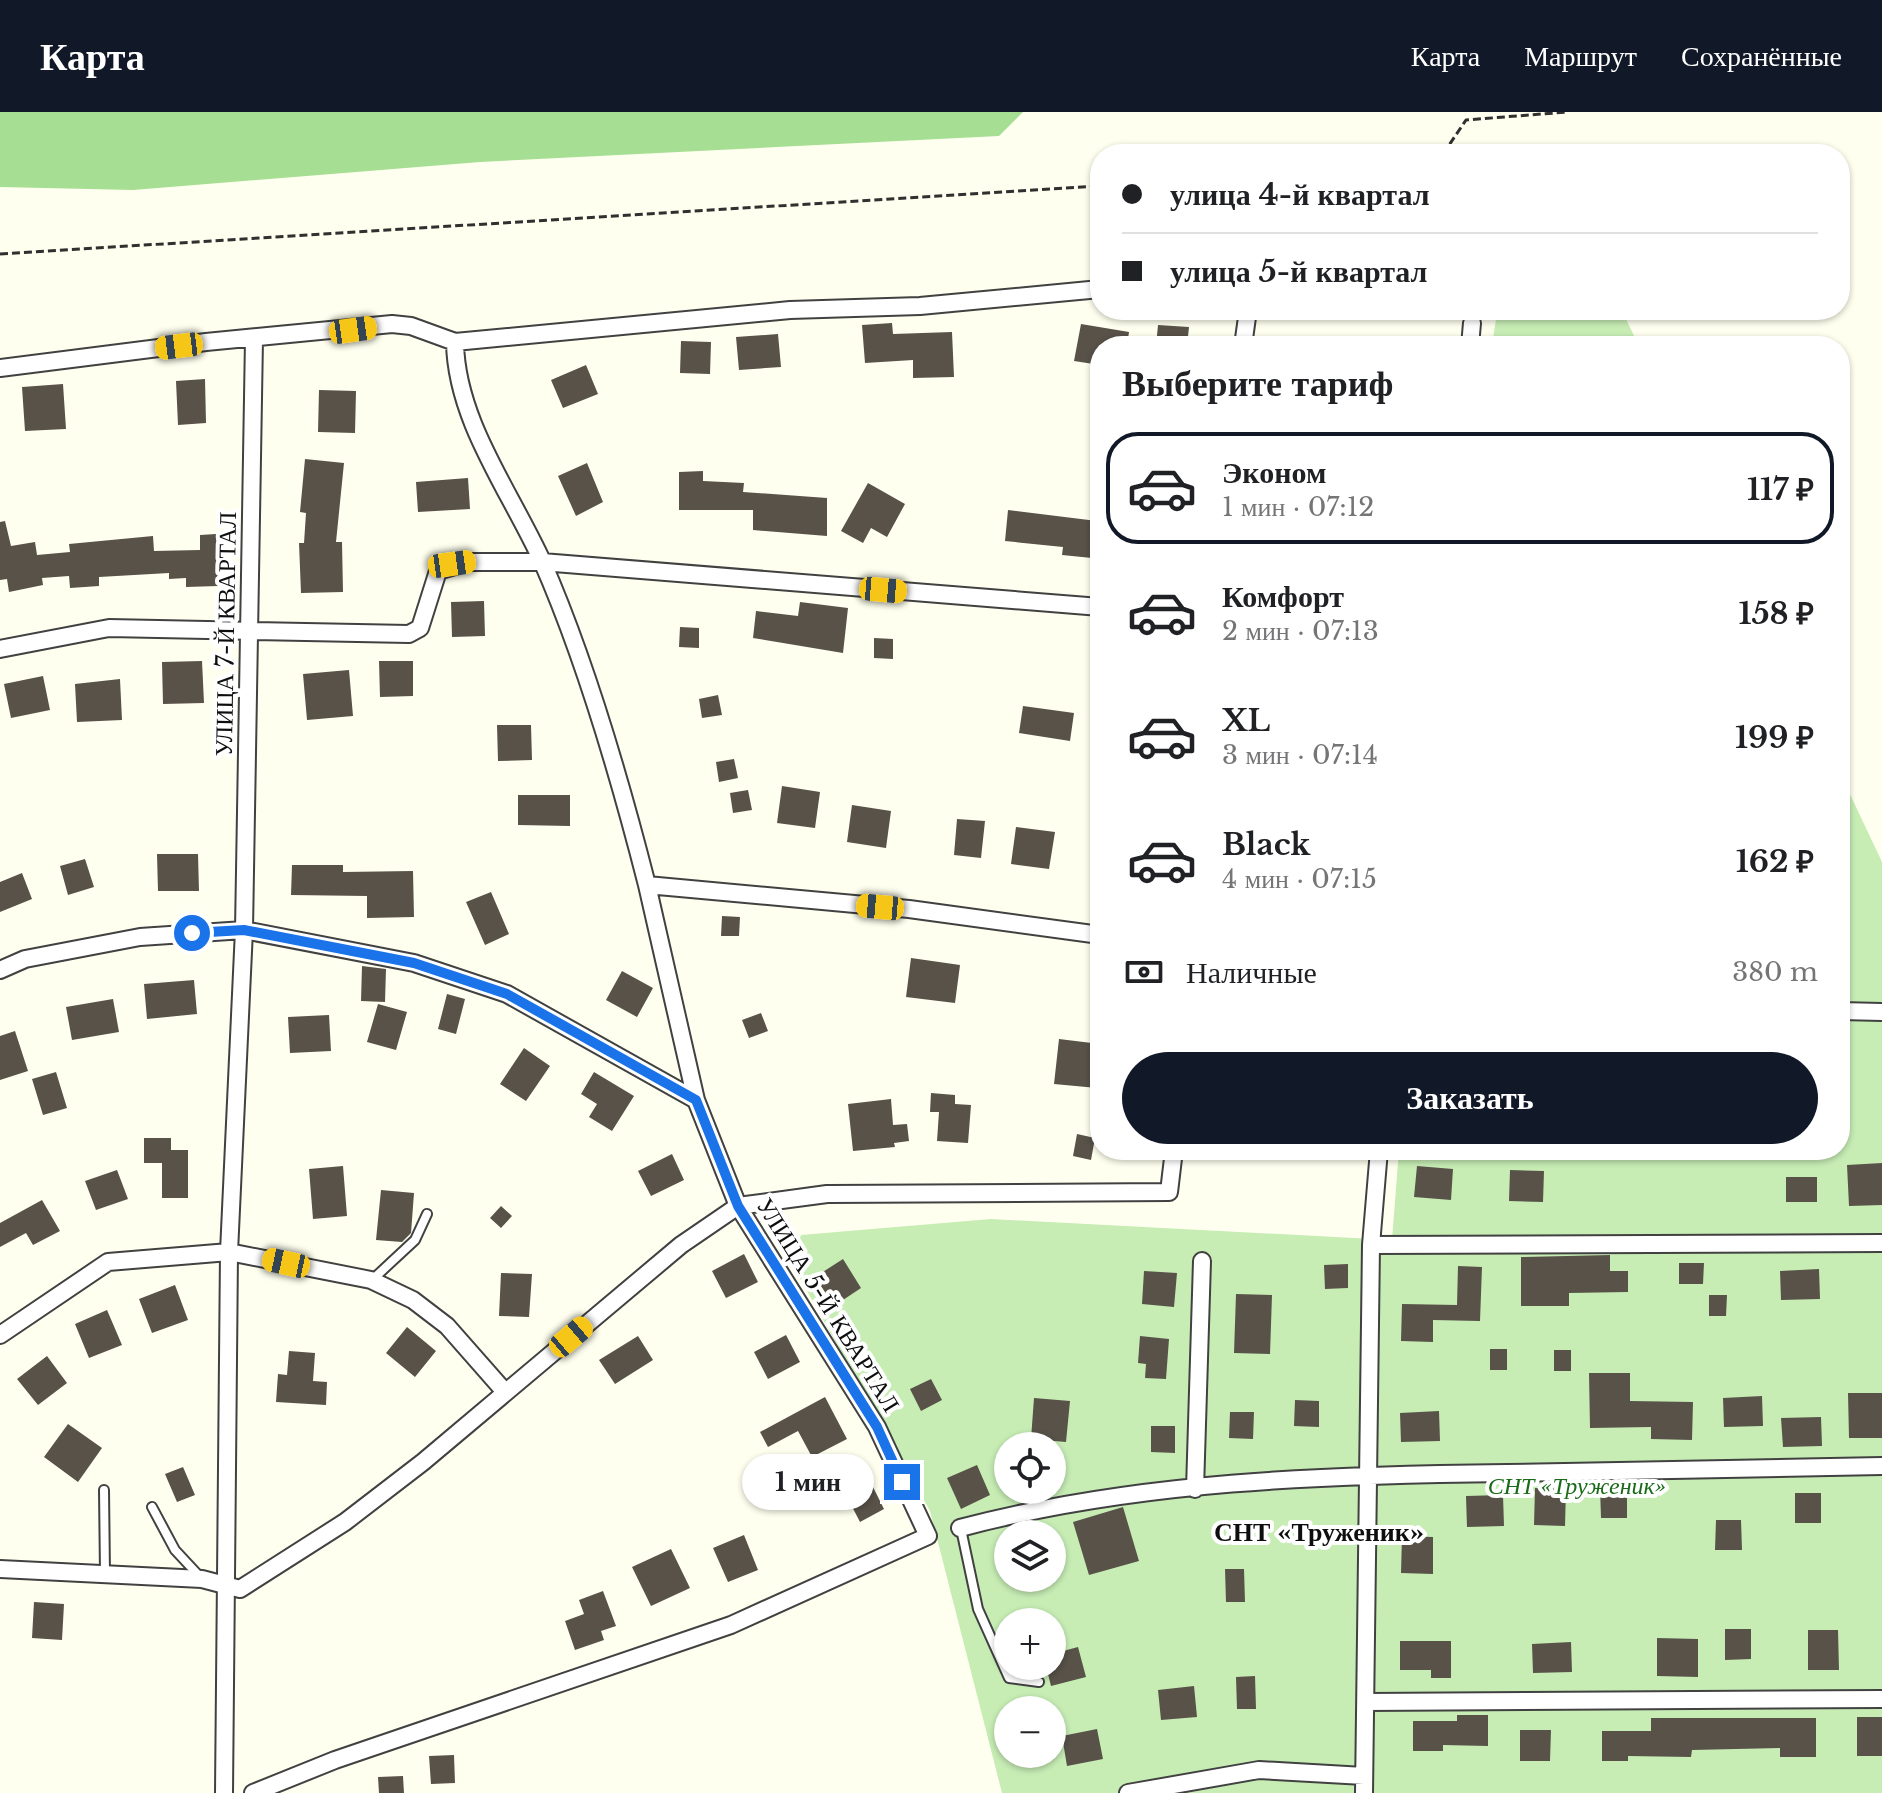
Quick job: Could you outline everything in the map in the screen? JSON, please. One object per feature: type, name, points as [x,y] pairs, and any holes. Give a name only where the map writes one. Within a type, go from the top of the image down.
[{"type":"street","points":[[0,368],[392,324],[411,326],[455,342],[790,310],[920,306],[1090,290]]},
{"type":"street","points":[[1471,336],[1472,323]]},
{"type":"street","name":"УЛИЦА 7-Й КВАРТАЛ","points":[[224,1793],[229,1252],[244,930],[254,339]]},
{"type":"street","name":"УЛИЦА 5-Й КВАРТАЛ","points":[[253,1793],[335,1760],[731,1625],[928,1536],[877,1427],[738,1206],[696,1100],[647,885],[596,710],[542,562],[484,447],[456,377],[455,342]]},
{"type":"street","points":[[0,649],[109,628],[409,634],[420,628],[438,571],[452,564],[542,562],[1090,606]]},
{"type":"street","points":[[647,885],[909,909],[1090,934]]},
{"type":"street","points":[[0,970],[25,959],[140,937],[244,930],[414,963],[507,994],[696,1100]]},
{"type":"street","points":[[1850,1011],[1882,1012]]},
{"type":"street","points":[[0,1569],[202,1579],[240,1589],[253,1583],[345,1522],[423,1462],[681,1245],[738,1206],[827,1194],[1169,1192],[1173,1160]]},
{"type":"street","points":[[1128,1793],[1259,1770],[1364,1785],[1371,1245],[1378,1160]]},
{"type":"street","points":[[1371,1245],[1882,1243]]},
{"type":"street","points":[[0,1335],[108,1262],[229,1252],[371,1280],[413,1300],[447,1326],[505,1392]]},
{"type":"street","points":[[1195,1489],[1202,1261]]},
{"type":"street","points":[[960,1528],[1038,1507],[1195,1489],[1367,1475],[1882,1466]]},
{"type":"street","points":[[1366,1702],[1882,1699]]},
{"type":"lane","points":[[371,1280],[415,1240],[427,1214]]},
{"type":"lane","points":[[104,1490],[105,1575]]},
{"type":"lane","points":[[152,1507],[175,1550],[202,1579]]},
{"type":"lane","points":[[960,1528],[978,1609],[1009,1678],[1039,1682]]},
{"type":"path","points":[[1450,144],[1466,120],[1567,112]]},
{"type":"path","points":[[0,254],[1090,187]]},
{"type":"green space","points":[[0,112],[1023,112],[999,136],[480,162],[133,190],[0,187]]},
{"type":"green space","points":[[1496,320],[1626,320],[1634,336],[1493,336]]},
{"type":"green space","name":"СНТ «Труженик»","points":[[1850,794],[1882,862],[1882,1793],[1002,1793],[996,1768],[1066,1768],[1066,1696],[994,1696],[994,1762],[930,1511],[792,1264],[801,1235],[991,1219],[1392,1240],[1398,1160],[1850,1160]]},
{"type":"building","points":[[892,323],[893,334],[952,332],[954,377],[913,378],[913,360],[865,363],[862,325]]},
{"type":"building","points":[[1081,324],[1129,332],[1128,336],[1090,336],[1090,363],[1074,361]]},
{"type":"building","points":[[1158,325],[1189,327],[1188,336],[1157,336]]},
{"type":"building","points":[[778,334],[781,367],[739,370],[736,337]]},
{"type":"building","points":[[681,341],[711,342],[710,374],[680,373]]},
{"type":"building","points":[[586,365],[598,394],[563,408],[551,380]]},
{"type":"building","points":[[205,379],[206,423],[178,425],[176,381]]},
{"type":"building","points":[[63,384],[66,429],[25,431],[22,387]]},
{"type":"building","points":[[319,390],[356,391],[355,433],[318,432]]},
{"type":"building","points":[[305,459],[344,463],[336,542],[342,542],[343,592],[301,593],[299,543],[304,543],[306,513],[300,512]]},
{"type":"building","points":[[587,463],[603,502],[576,516],[558,476]]},
{"type":"building","points":[[703,471],[703,481],[744,483],[743,492],[827,498],[827,536],[753,530],[753,510],[679,510],[679,472]]},
{"type":"building","points":[[468,478],[470,509],[418,512],[416,482]]},
{"type":"building","points":[[868,483],[905,504],[887,537],[871,528],[863,543],[841,531]]},
{"type":"building","points":[[1008,510],[1090,520],[1090,558],[1062,555],[1063,547],[1005,541]]},
{"type":"building","points":[[5,521],[11,546],[35,542],[37,555],[70,552],[69,544],[153,536],[154,551],[200,550],[200,535],[216,534],[218,586],[186,587],[186,578],[169,579],[169,573],[99,577],[99,586],[70,588],[69,576],[42,578],[43,585],[9,592],[7,579],[0,580],[0,522]]},
{"type":"building","points":[[484,601],[485,636],[452,637],[451,602]]},
{"type":"building","points":[[800,602],[848,608],[843,653],[753,638],[756,611],[798,616]]},
{"type":"building","points":[[680,627],[699,628],[699,648],[679,647]]},
{"type":"building","points":[[874,638],[893,639],[893,659],[874,658]]},
{"type":"building","points":[[202,661],[204,703],[163,704],[162,662]]},
{"type":"building","points":[[379,661],[413,661],[413,696],[380,697]]},
{"type":"building","points":[[349,670],[353,716],[307,720],[303,674]]},
{"type":"building","points":[[43,676],[50,710],[11,718],[4,684]]},
{"type":"building","points":[[120,679],[122,720],[77,722],[75,684]]},
{"type":"building","points":[[718,695],[722,715],[702,718],[699,699]]},
{"type":"building","points":[[1023,706],[1074,713],[1070,741],[1019,733]]},
{"type":"building","points":[[497,725],[531,725],[532,760],[498,761]]},
{"type":"building","points":[[734,759],[738,778],[719,782],[716,762]]},
{"type":"building","points":[[782,786],[820,792],[815,828],[777,823]]},
{"type":"building","points":[[748,790],[752,810],[733,813],[730,793]]},
{"type":"building","points":[[518,795],[570,795],[570,826],[518,825]]},
{"type":"building","points":[[852,805],[891,811],[886,848],[847,842]]},
{"type":"building","points":[[957,819],[985,821],[981,858],[954,855]]},
{"type":"building","points":[[1016,827],[1055,832],[1049,869],[1011,864]]},
{"type":"building","points":[[157,854],[198,854],[199,891],[158,891]]},
{"type":"building","points":[[85,859],[94,887],[68,895],[60,866]]},
{"type":"building","points":[[292,865],[343,865],[343,872],[413,871],[414,917],[367,918],[367,896],[291,895]]},
{"type":"building","points":[[22,873],[32,899],[0,912],[0,882]]},
{"type":"building","points":[[491,892],[509,934],[485,945],[466,902]]},
{"type":"building","points":[[722,916],[740,917],[739,936],[721,936]]},
{"type":"building","points":[[911,958],[960,965],[955,1003],[906,997]]},
{"type":"building","points":[[362,966],[386,969],[385,1002],[361,1001]]},
{"type":"building","points":[[622,971],[653,988],[637,1017],[606,1000]]},
{"type":"building","points":[[194,980],[197,1014],[147,1019],[144,984]]},
{"type":"building","points":[[447,994],[465,999],[456,1034],[438,1029]]},
{"type":"building","points":[[113,999],[119,1032],[72,1040],[66,1007]]},
{"type":"building","points":[[378,1004],[407,1012],[396,1050],[367,1042]]},
{"type":"building","points":[[761,1013],[768,1031],[749,1038],[742,1020]]},
{"type":"building","points":[[329,1015],[331,1051],[290,1053],[288,1017]]},
{"type":"building","points":[[15,1031],[28,1071],[0,1080],[0,1036]]},
{"type":"building","points":[[1059,1039],[1090,1043],[1090,1087],[1054,1084]]},
{"type":"building","points":[[524,1048],[550,1066],[526,1101],[500,1084]]},
{"type":"building","points":[[56,1072],[67,1108],[43,1115],[32,1079]]},
{"type":"building","points":[[594,1072],[634,1096],[612,1131],[589,1117],[597,1104],[581,1094]]},
{"type":"building","points":[[931,1093],[955,1095],[955,1104],[971,1105],[968,1143],[937,1141],[939,1112],[930,1112]]},
{"type":"building","points":[[891,1099],[893,1125],[907,1124],[909,1141],[894,1143],[895,1147],[853,1151],[848,1104]]},
{"type":"building","points":[[1077,1134],[1090,1137],[1090,1160],[1073,1156]]},
{"type":"building","points":[[144,1138],[171,1138],[171,1150],[188,1150],[188,1198],[162,1198],[162,1163],[144,1163]]},
{"type":"building","points":[[672,1154],[684,1180],[651,1196],[638,1171]]},
{"type":"building","points":[[1882,1163],[1882,1205],[1849,1206],[1847,1165]]},
{"type":"building","points":[[343,1166],[347,1216],[313,1219],[309,1169]]},
{"type":"building","points":[[1417,1166],[1453,1169],[1451,1200],[1414,1197]]},
{"type":"building","points":[[117,1170],[128,1199],[96,1210],[85,1181]]},
{"type":"building","points":[[1510,1170],[1544,1171],[1543,1202],[1509,1201]]},
{"type":"building","points":[[1786,1177],[1817,1177],[1817,1202],[1786,1202]]},
{"type":"building","points":[[381,1190],[414,1193],[411,1233],[402,1242],[376,1240]]},
{"type":"building","points":[[42,1200],[60,1231],[33,1245],[26,1233],[0,1247],[0,1223]]},
{"type":"building","points":[[501,1206],[512,1216],[501,1228],[490,1218]]},
{"type":"building","points":[[744,1254],[758,1282],[726,1298],[712,1271]]},
{"type":"building","points":[[1610,1255],[1610,1271],[1628,1271],[1628,1292],[1569,1293],[1569,1306],[1521,1306],[1521,1257]]},
{"type":"building","points":[[843,1259],[861,1288],[834,1306],[815,1277]]},
{"type":"building","points":[[1679,1263],[1704,1263],[1703,1284],[1679,1284]]},
{"type":"building","points":[[1348,1264],[1348,1288],[1325,1289],[1324,1265]]},
{"type":"building","points":[[1458,1266],[1482,1267],[1480,1321],[1433,1320],[1433,1342],[1401,1341],[1402,1304],[1457,1305]]},
{"type":"building","points":[[1819,1269],[1820,1299],[1781,1300],[1780,1271]]},
{"type":"building","points":[[1144,1271],[1177,1273],[1174,1307],[1142,1304]]},
{"type":"building","points":[[501,1273],[532,1274],[529,1317],[499,1316]]},
{"type":"building","points":[[175,1285],[188,1320],[152,1333],[139,1299]]},
{"type":"building","points":[[1236,1294],[1272,1295],[1270,1354],[1234,1353]]},
{"type":"building","points":[[1709,1295],[1727,1295],[1726,1316],[1709,1316]]},
{"type":"building","points":[[107,1310],[122,1345],[89,1358],[75,1324]]},
{"type":"building","points":[[407,1327],[436,1351],[415,1377],[386,1353]]},
{"type":"building","points":[[786,1335],[800,1362],[768,1379],[754,1352]]},
{"type":"building","points":[[638,1336],[653,1360],[615,1384],[599,1360]]},
{"type":"building","points":[[1140,1336],[1169,1339],[1166,1379],[1145,1378],[1146,1364],[1138,1363]]},
{"type":"building","points":[[1490,1349],[1507,1349],[1507,1370],[1490,1370]]},
{"type":"building","points":[[1554,1350],[1571,1350],[1571,1371],[1554,1371]]},
{"type":"building","points":[[289,1351],[315,1353],[313,1381],[327,1382],[326,1405],[276,1402],[278,1374],[287,1375]]},
{"type":"building","points":[[47,1356],[67,1383],[38,1405],[17,1379]]},
{"type":"building","points":[[1589,1373],[1630,1373],[1630,1401],[1693,1402],[1692,1440],[1651,1439],[1651,1427],[1590,1428]]},
{"type":"building","points":[[931,1379],[942,1400],[921,1411],[910,1389]]},
{"type":"building","points":[[1848,1393],[1882,1393],[1882,1438],[1849,1438]]},
{"type":"building","points":[[1762,1396],[1763,1426],[1724,1427],[1723,1398]]},
{"type":"building","points":[[825,1397],[847,1439],[812,1457],[798,1431],[768,1447],[760,1432]]},
{"type":"building","points":[[1034,1398],[1070,1401],[1066,1442],[1066,1432],[1032,1432]]},
{"type":"building","points":[[1295,1400],[1319,1401],[1319,1427],[1294,1426]]},
{"type":"building","points":[[1439,1411],[1440,1441],[1401,1442],[1400,1413]]},
{"type":"building","points":[[1230,1412],[1254,1412],[1253,1439],[1229,1438]]},
{"type":"building","points":[[1821,1417],[1822,1446],[1783,1447],[1781,1418]]},
{"type":"building","points":[[68,1424],[102,1448],[78,1482],[44,1457]]},
{"type":"building","points":[[1151,1426],[1175,1426],[1175,1453],[1151,1452]]},
{"type":"building","points":[[977,1465],[990,1495],[961,1509],[947,1478]]},
{"type":"building","points":[[183,1467],[195,1495],[177,1502],[165,1474]]},
{"type":"building","points":[[870,1481],[884,1509],[860,1522],[845,1493]]},
{"type":"building","points":[[1535,1488],[1566,1489],[1565,1526],[1534,1525]]},
{"type":"building","points":[[1600,1488],[1627,1488],[1627,1518],[1601,1518]]},
{"type":"building","points":[[1795,1493],[1821,1493],[1821,1523],[1795,1523]]},
{"type":"building","points":[[1503,1495],[1504,1526],[1467,1527],[1466,1496]]},
{"type":"building","points":[[1123,1507],[1139,1561],[1089,1575],[1073,1522]]},
{"type":"building","points":[[1716,1520],[1741,1520],[1742,1550],[1715,1550]]},
{"type":"building","points":[[744,1535],[758,1570],[728,1582],[713,1548]]},
{"type":"building","points":[[1402,1536],[1433,1537],[1433,1574],[1401,1573]]},
{"type":"building","points":[[671,1549],[690,1588],[651,1606],[632,1567]]},
{"type":"building","points":[[1225,1569],[1244,1569],[1245,1602],[1226,1602]]},
{"type":"building","points":[[603,1591],[616,1626],[601,1631],[604,1640],[575,1650],[565,1621],[584,1614],[579,1600]]},
{"type":"building","points":[[34,1602],[64,1604],[62,1640],[32,1638]]},
{"type":"building","points":[[1725,1629],[1751,1629],[1751,1659],[1725,1660]]},
{"type":"building","points":[[1808,1630],[1838,1630],[1839,1670],[1808,1670]]},
{"type":"building","points":[[1657,1638],[1698,1639],[1698,1677],[1657,1676]]},
{"type":"building","points":[[1400,1641],[1451,1641],[1451,1678],[1431,1678],[1431,1670],[1400,1670]]},
{"type":"building","points":[[1571,1642],[1572,1672],[1533,1673],[1532,1644]]},
{"type":"building","points":[[1078,1647],[1086,1677],[1051,1686],[1050,1680],[1066,1680],[1066,1650]]},
{"type":"building","points":[[1255,1676],[1256,1709],[1237,1709],[1236,1677]]},
{"type":"building","points":[[1194,1686],[1197,1717],[1161,1720],[1158,1690]]},
{"type":"building","points":[[1457,1715],[1488,1715],[1488,1746],[1443,1745],[1443,1751],[1413,1751],[1413,1721],[1457,1721]]},
{"type":"building","points":[[1857,1717],[1882,1717],[1882,1756],[1857,1756]]},
{"type":"building","points":[[1651,1718],[1816,1718],[1816,1757],[1780,1757],[1780,1748],[1692,1750],[1691,1757],[1628,1756],[1628,1761],[1602,1761],[1602,1731],[1651,1731]]},
{"type":"building","points":[[1097,1729],[1103,1759],[1067,1766],[1066,1735]]},
{"type":"building","points":[[1520,1730],[1551,1730],[1550,1761],[1520,1761]]},
{"type":"building","points":[[454,1755],[455,1783],[431,1784],[429,1756]]},
{"type":"building","points":[[403,1776],[404,1793],[379,1793],[378,1777]]},
{"type":"district","name":"СНТ «Труженик»","points":[[1319,1532]]},
{"type":"route","points":[[192,933],[244,930],[414,963],[507,994],[696,1100],[738,1206],[877,1427],[902,1482]]}]
